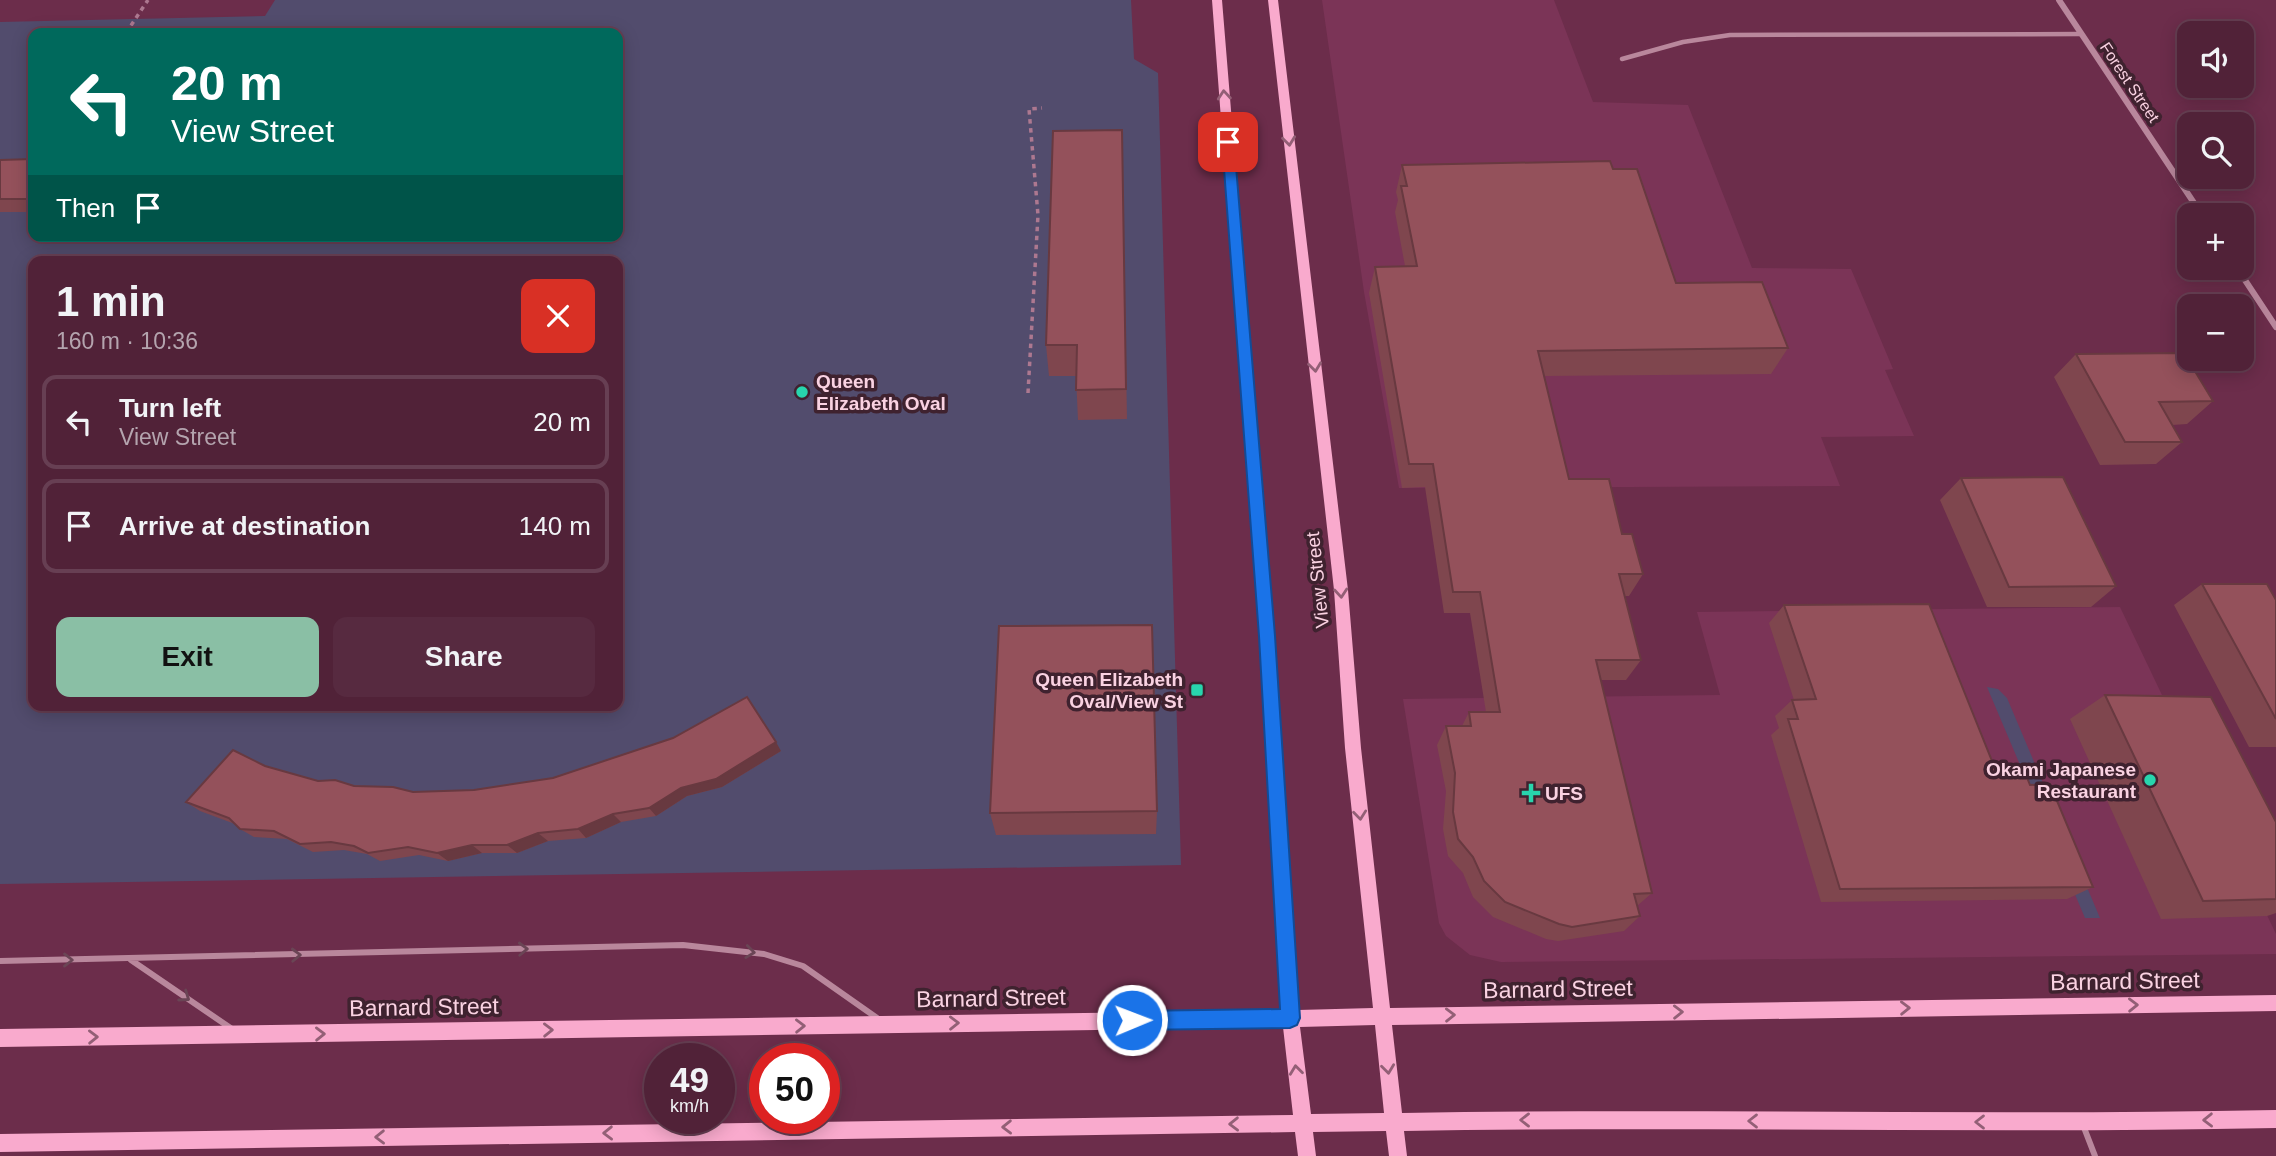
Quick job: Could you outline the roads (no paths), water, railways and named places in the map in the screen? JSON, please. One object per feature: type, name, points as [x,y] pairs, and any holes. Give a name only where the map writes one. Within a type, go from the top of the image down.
[{"type":"main road","points":[[1217,0],[1267,636],[1290,1018],[1307,1156]]},
{"type":"main road","name":"View Street","points":[[1272,0],[1341,590],[1353,747],[1398,1156]]},
{"type":"main road","name":"Barnard Street","points":[[0,1038],[2276,1003]]},
{"type":"main road","points":[[0,1143],[1394,1121],[2081,1123],[2276,1119]]},
{"type":"street","name":"Forest Street","points":[[2059,0],[2194,203]]},
{"type":"street","points":[[2245,280],[2276,327]]},
{"type":"lane","points":[[1622,59],[1683,42],[1730,35],[2081,34]]},
{"type":"lane","points":[[0,961],[695,946],[764,954],[803,966],[886,1024]]},
{"type":"lane","points":[[131,960],[240,1035]]},
{"type":"lane","points":[[2081,1123],[2095,1156]]},
{"type":"place","name":"Queen Elizabeth Oval","points":[[802,392]]},
{"type":"place","name":"Queen Elizabeth Oval/View St","points":[[1197,690]]},
{"type":"place","name":"Okami Japanese Restaurant","points":[[2150,780]]},
{"type":"place","name":"UFS","points":[[1531,793]]}]
